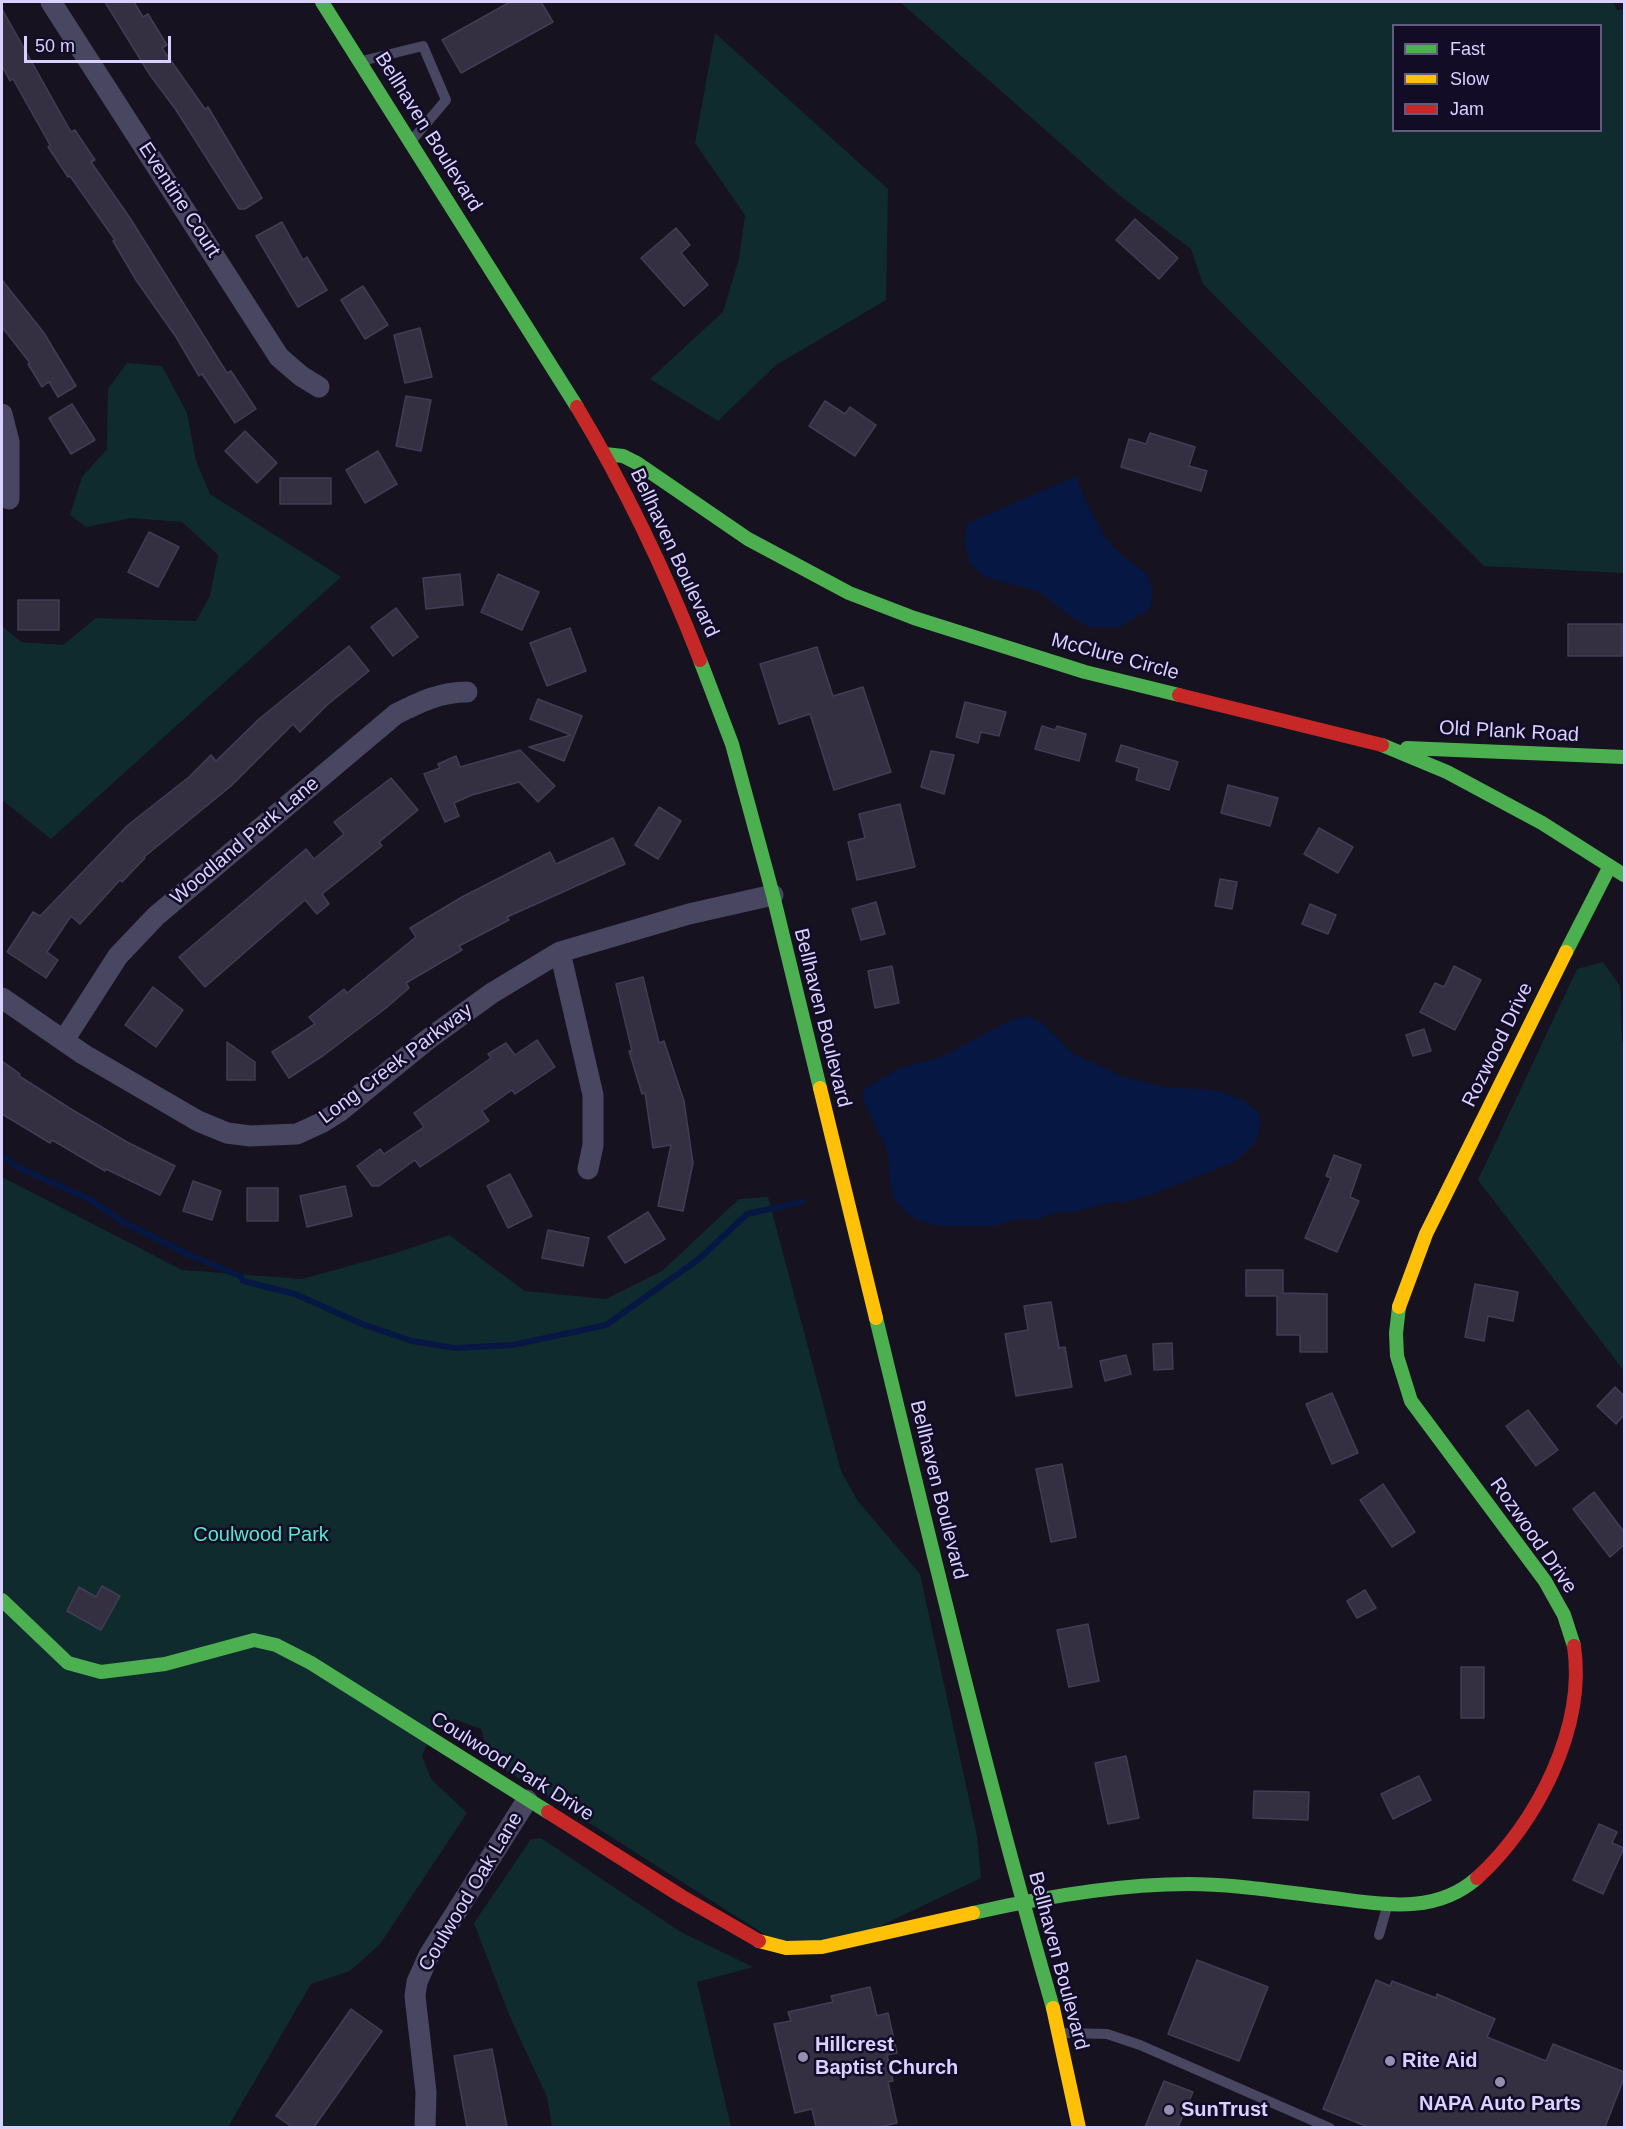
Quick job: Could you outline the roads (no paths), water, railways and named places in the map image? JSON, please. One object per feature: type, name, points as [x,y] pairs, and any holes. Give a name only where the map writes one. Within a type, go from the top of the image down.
[{"type":"street","name":"Eventine Court","points":[[51,2],[279,357],[301,376],[319,387]]},
{"type":"street","name":"Bellhaven Boulevard","points":[[322,2],[541,347],[605,454],[633,507],[698,650],[737,758],[773,895],[952,1632],[1022,1902],[1059,2033],[1079,2127]]},
{"type":"street","points":[[2,414],[9,442],[9,499]]},
{"type":"street","name":"McClure Circle","points":[[605,454],[623,456],[637,463],[704,510],[804,570],[849,593],[914,618],[1085,672],[1392,747],[1447,772],[1542,823],[1624,875]]},
{"type":"street","name":"Woodland Park Lane","points":[[63,1040],[118,956],[156,916],[396,714],[424,699],[447,692],[467,692]]},
{"type":"street","name":"Old Plank Road","points":[[1392,747],[1624,757]]},
{"type":"street","name":"Rozwood Drive","points":[[1022,1902],[1158,1885],[1192,1884],[1388,1904],[1418,1904],[1448,1898],[1469,1885],[1491,1864],[1516,1833],[1540,1794],[1568,1733],[1575,1702],[1578,1670],[1575,1647],[1564,1614],[1540,1574],[1411,1401],[1401,1380],[1394,1338],[1406,1286],[1431,1228],[1522,1039],[1610,866]]},
{"type":"street","name":"Long Creek Parkway","points":[[2,998],[92,1060],[198,1122],[226,1133],[250,1136],[297,1134],[321,1124],[340,1111],[428,1040],[492,993],[560,952],[689,914],[773,895]]},
{"type":"street","points":[[560,952],[593,1095],[593,1145],[588,1169]]},
{"type":"street","name":"Coulwood Park Drive","points":[[2,1600],[68,1663],[101,1672],[165,1664],[254,1640],[276,1645],[311,1663],[527,1800],[757,1940],[786,1948],[822,1947],[1022,1902]]},
{"type":"street","name":"Coulwood Oak Lane","points":[[424,2127],[426,2092],[415,1996],[417,1982],[429,1955],[527,1800]]},
{"type":"lane","points":[[360,61],[423,45],[446,100],[411,141]]},
{"type":"lane","points":[[1379,1935],[1388,1904]]},
{"type":"lane","points":[[1059,2033],[1107,2034],[1140,2045],[1330,2127]]},
{"type":"water","points":[[1076,476],[1087,504],[1107,540],[1121,555],[1146,573],[1153,591],[1151,604],[1146,612],[1119,627],[1090,627],[1069,616],[1040,592],[983,576],[970,563],[965,543],[966,524]]},
{"type":"water","points":[[1028,1016],[1042,1023],[1071,1052],[1121,1076],[1164,1087],[1215,1090],[1243,1100],[1258,1112],[1261,1123],[1256,1141],[1236,1161],[1153,1194],[1124,1202],[1110,1202],[1074,1212],[1059,1212],[1038,1219],[1016,1219],[995,1226],[937,1226],[916,1219],[903,1210],[892,1195],[887,1150],[866,1107],[862,1095],[864,1089],[898,1069],[941,1057],[1011,1020]]},
{"type":"waterway","points":[[2,1155],[17,1167],[89,1199],[125,1223],[189,1255],[240,1276],[243,1281],[295,1294],[362,1324],[412,1341],[455,1348],[513,1345],[606,1325],[699,1259],[747,1214],[802,1202]]},
{"type":"place","name":"Hillcrest Baptist Church","points":[[803,2057]]},
{"type":"place","name":"Rite Aid","points":[[1390,2061]]},
{"type":"place","name":"NAPA Auto Parts","points":[[1500,2082]]},
{"type":"place","name":"SunTrust","points":[[1169,2110]]},
{"type":"park label","name":"Coulwood Park","points":[[261,1535]]}]
